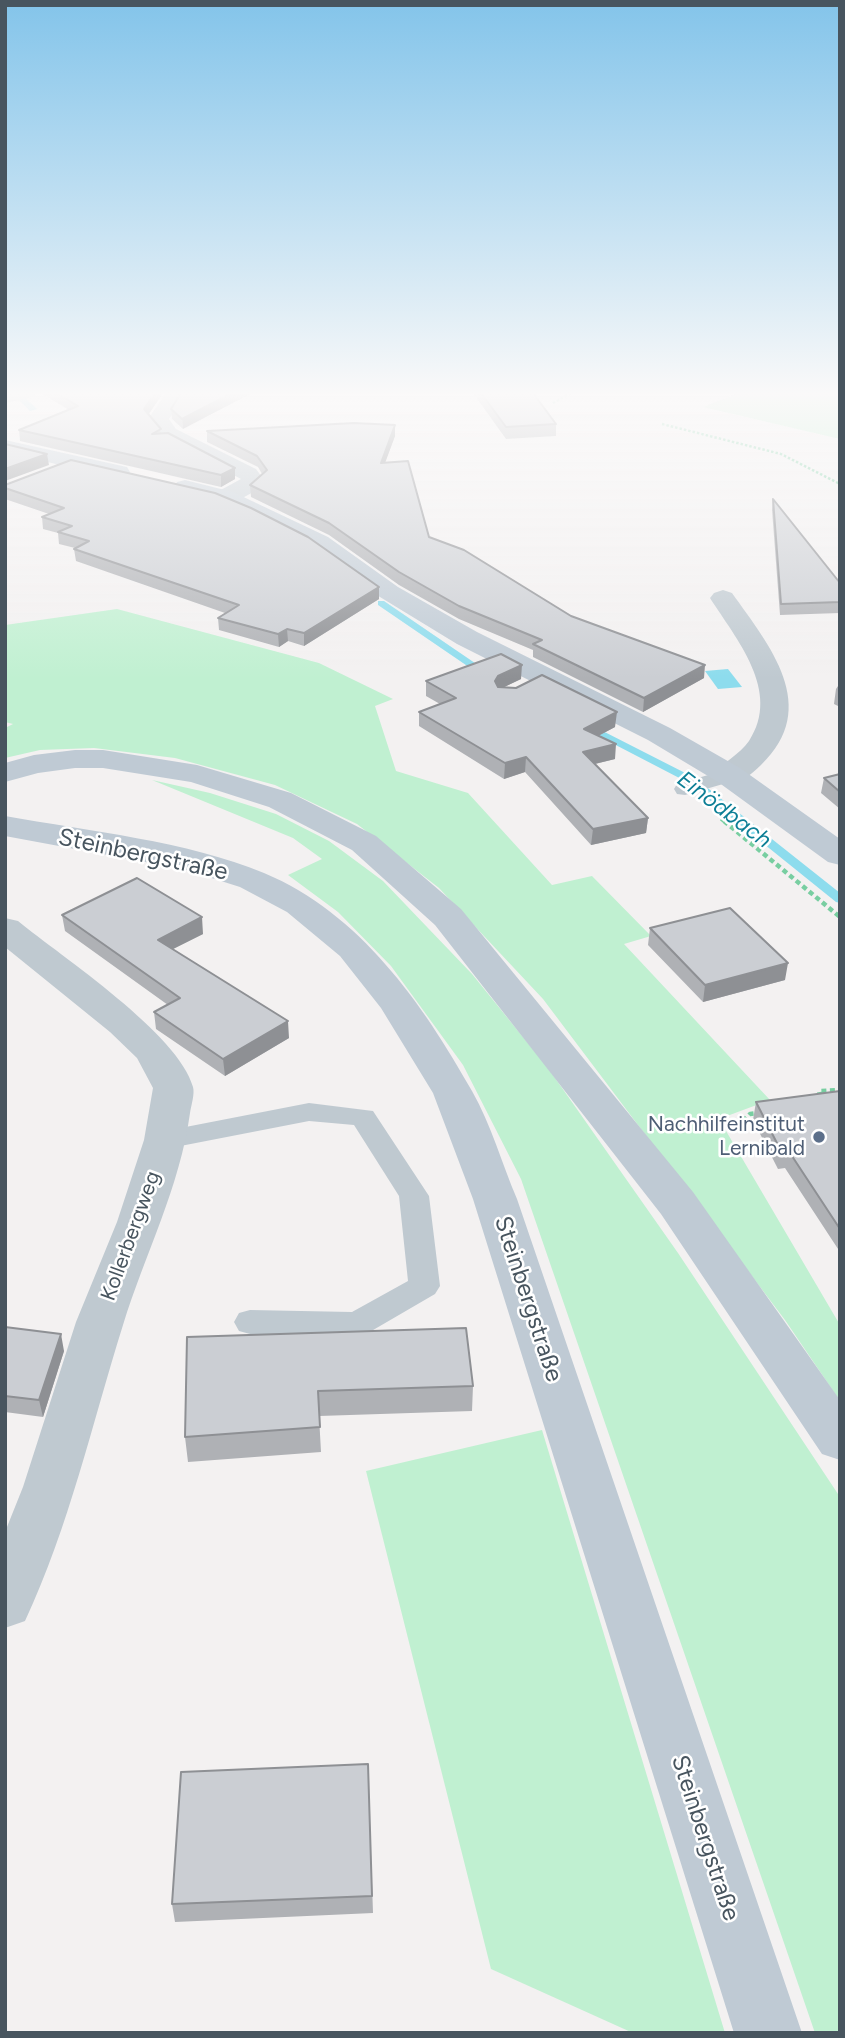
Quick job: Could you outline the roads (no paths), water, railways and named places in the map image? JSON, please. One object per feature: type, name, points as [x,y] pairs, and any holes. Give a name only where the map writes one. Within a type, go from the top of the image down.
[{"type":"main road","points":[[233,488],[242,489],[261,512],[319,542],[389,592],[467,638],[530,684],[659,734],[720,778],[840,855]]},
{"type":"main road","points":[[5,773],[34,764],[103,759],[197,774],[280,800],[364,843],[448,917],[677,1203],[840,1440]]},
{"type":"main road","name":"Steinbergstraße","points":[[5,826],[190,860],[251,880],[299,905],[353,948],[397,1004],[453,1093],[495,1199],[768,2033]]},
{"type":"street","points":[[720,778],[749,762],[763,748],[776,711],[767,668],[723,598]]},
{"type":"street","name":"Kollerbergweg","points":[[5,929],[155,1052],[173,1088],[165,1140],[139,1222],[100,1322],[49,1487],[5,1604]]},
{"type":"lane","points":[[687,788],[720,778]]},
{"type":"lane","points":[[165,1140],[309,1112],[363,1117],[414,1196],[424,1286],[357,1324],[250,1322]]},
{"type":"water","points":[[728,669],[742,687],[718,689],[705,671]]},
{"type":"waterway","name":"Einödbach","points":[[381,603],[486,674]]},
{"type":"waterway","name":"Einödbach","points":[[585,725],[691,780],[840,899]]},
{"type":"place","name":"Nachhilfeinstitut Lernibald","points":[[819,1137]]}]
